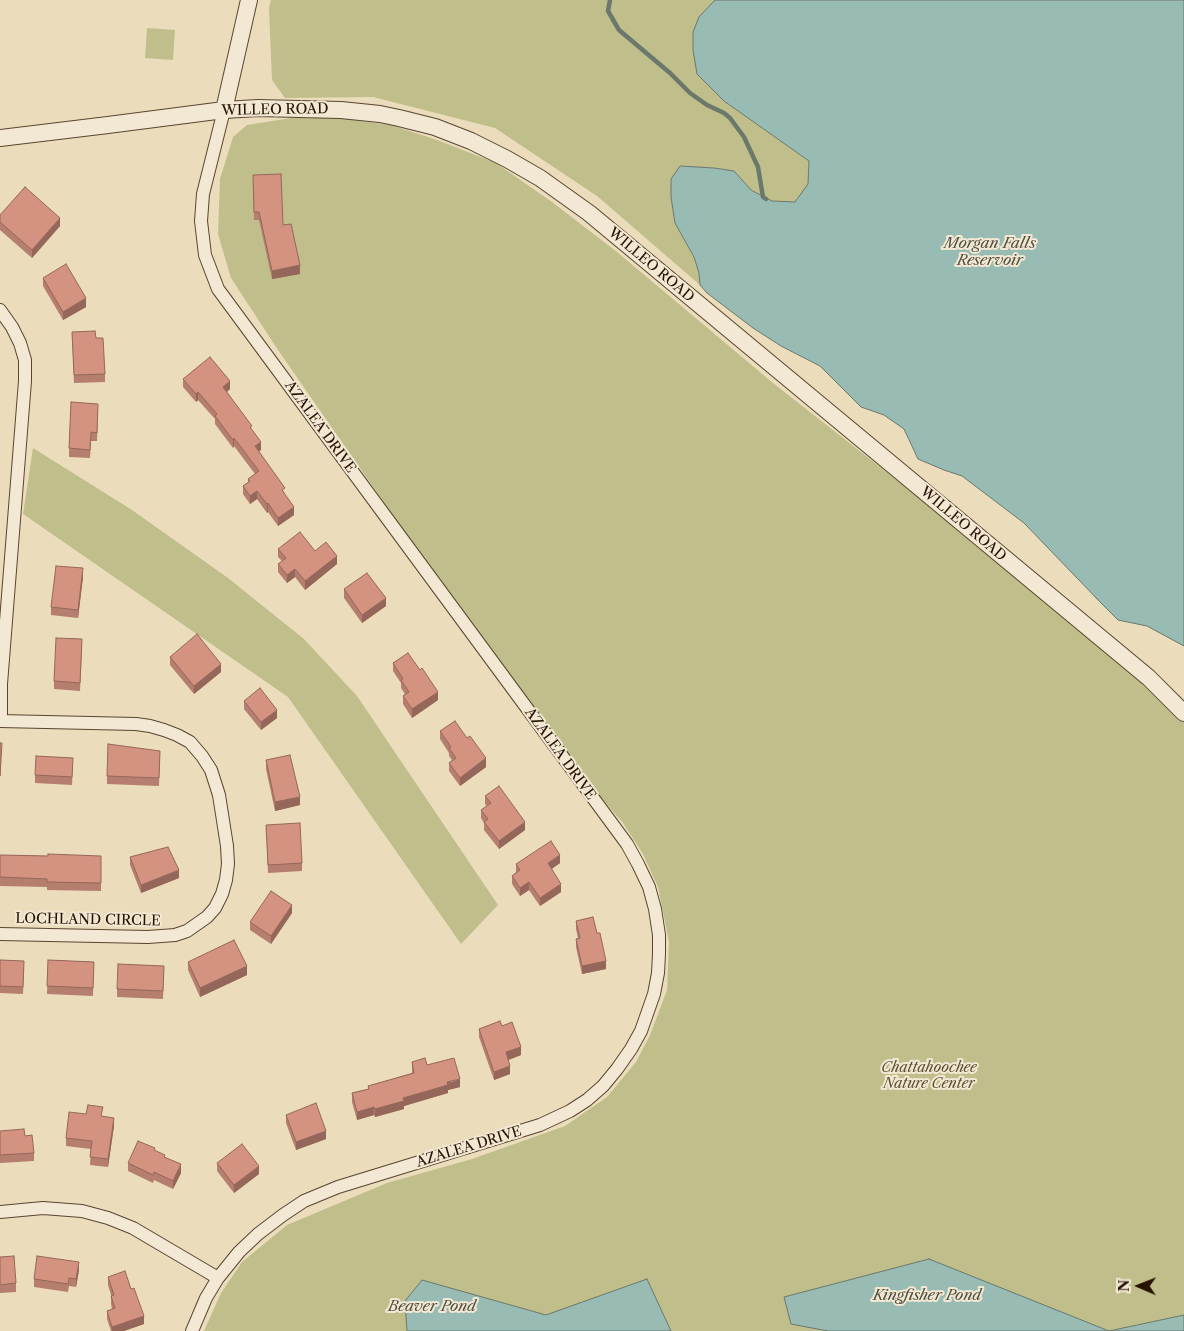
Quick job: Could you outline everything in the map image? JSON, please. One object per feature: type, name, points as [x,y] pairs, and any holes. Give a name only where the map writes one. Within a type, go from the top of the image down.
[{"type":"street","name":"AZALEA DRIVE","points":[[192,1331],[206,1298],[218,1278],[239,1252],[258,1234],[304,1201],[338,1187],[540,1125],[587,1100],[603,1086],[617,1069],[641,1031],[654,994],[659,954],[659,935],[655,909],[638,864],[626,844],[218,289],[205,255],[201,221],[203,194],[249,0]]},
{"type":"street","name":"WILLEO ROAD","points":[[0,138],[224,110],[258,108],[341,110],[399,118],[435,127],[471,141],[508,159],[564,194],[1149,678],[1184,713]]},
{"type":"street","points":[[0,310],[20,343],[25,360],[26,381],[0,721]]},
{"type":"street","name":"LOCHLAND CIRCLE","points":[[0,721],[136,724],[164,730],[190,742],[211,770],[219,795],[228,864],[222,894],[215,908],[207,917],[187,931],[175,935],[148,938],[0,934]]},
{"type":"street","points":[[0,1212],[43,1208],[82,1211],[108,1218],[133,1228],[218,1278]]},
{"type":"green space","points":[[271,0],[715,0],[699,17],[724,101],[809,161],[808,185],[795,202],[772,201],[751,190],[734,171],[680,166],[671,197],[675,223],[694,257],[699,273],[700,285],[597,196],[495,128],[373,97],[285,98],[272,80],[269,8]]},
{"type":"green space","points":[[147,28],[175,30],[173,60],[145,58]]},
{"type":"green space","name":"Chattahoochee Nature Center","points":[[304,116],[338,118],[391,125],[437,140],[496,163],[552,202],[617,252],[773,383],[1149,678],[1184,708],[1184,1331],[204,1331],[221,1293],[242,1262],[287,1225],[387,1183],[472,1159],[565,1126],[607,1097],[636,1062],[650,1035],[667,990],[669,942],[658,887],[643,854],[623,823],[542,730],[278,350],[231,278],[218,234],[220,179],[233,137],[247,125]]},
{"type":"green space","points":[[33,448],[132,510],[228,578],[304,639],[357,696],[498,905],[461,944],[288,697],[23,514]]},
{"type":"water","name":"Morgan Falls Reservoir","points":[[715,0],[1184,0],[1184,646],[1147,626],[1118,620],[1024,523],[962,476],[918,459],[904,429],[884,415],[861,407],[820,366],[781,346],[753,328],[707,293],[700,285],[699,273],[694,257],[675,223],[671,197],[671,179],[680,166],[734,171],[751,190],[772,201],[795,202],[808,184],[809,161],[724,101],[697,74],[693,50],[693,32],[699,17]]},
{"type":"water","name":"Kingfisher Pond","points":[[929,1259],[1109,1331],[828,1331],[791,1324],[784,1297]]},
{"type":"water","name":"Beaver Pond","points":[[647,1279],[671,1331],[407,1331],[405,1301],[422,1280],[546,1315]]},
{"type":"water","points":[[1184,1315],[1184,1331],[1109,1331]]},
{"type":"building","points":[[281,174],[283,225],[291,224],[300,265],[272,271],[259,212],[254,212],[253,175]]},
{"type":"building","points":[[25,187],[60,218],[32,250],[0,222],[0,215]]},
{"type":"building","points":[[66,264],[86,298],[63,312],[43,278]]},
{"type":"building","points":[[95,331],[96,338],[103,338],[105,374],[74,375],[72,332]]},
{"type":"building","points":[[210,357],[230,381],[223,387],[252,426],[250,427],[261,442],[255,446],[285,488],[282,490],[294,507],[278,518],[257,491],[250,496],[243,486],[250,481],[248,479],[259,471],[215,416],[217,414],[198,392],[196,394],[183,379]]},
{"type":"building","points":[[71,402],[98,404],[97,433],[91,432],[90,450],[69,448]]},
{"type":"building","points":[[300,532],[315,551],[326,542],[337,556],[305,581],[295,569],[287,575],[278,564],[286,558],[278,549]]},
{"type":"building","points":[[56,566],[83,568],[78,610],[51,607]]},
{"type":"building","points":[[367,573],[386,598],[362,615],[344,589]]},
{"type":"building","points":[[197,634],[221,664],[194,686],[170,657]]},
{"type":"building","points":[[56,638],[82,639],[80,683],[54,681]]},
{"type":"building","points":[[408,653],[420,670],[422,668],[438,692],[412,709],[403,696],[409,692],[393,663]]},
{"type":"building","points":[[260,688],[277,710],[261,722],[244,701]]},
{"type":"building","points":[[455,721],[467,738],[470,736],[486,758],[460,778],[449,763],[456,758],[440,731]]},
{"type":"building","points":[[0,743],[2,743],[0,776]]},
{"type":"building","points":[[108,744],[160,751],[159,778],[107,776]]},
{"type":"building","points":[[290,755],[300,797],[275,802],[266,760]]},
{"type":"building","points":[[36,756],[73,758],[72,777],[35,775]]},
{"type":"building","points":[[499,786],[525,822],[499,841],[484,822],[488,819],[481,810],[491,803],[485,796]]},
{"type":"building","points":[[300,823],[302,863],[268,865],[266,825]]},
{"type":"building","points":[[551,841],[560,855],[548,863],[561,884],[540,898],[529,882],[520,888],[512,876],[520,870],[516,864]]},
{"type":"building","points":[[168,847],[179,870],[141,885],[130,857]]},
{"type":"building","points":[[48,854],[101,856],[101,883],[47,882],[47,879],[0,877],[0,855],[48,856]]},
{"type":"building","points":[[271,891],[292,905],[271,936],[250,922]]},
{"type":"building","points":[[593,917],[597,933],[600,933],[606,961],[582,966],[576,939],[580,938],[576,921]]},
{"type":"building","points":[[234,940],[247,966],[200,988],[188,962]]},
{"type":"building","points":[[0,960],[24,961],[23,987],[0,986]]},
{"type":"building","points":[[48,960],[94,962],[93,988],[47,986]]},
{"type":"building","points":[[118,964],[164,966],[163,991],[117,989]]},
{"type":"building","points":[[500,1021],[502,1026],[512,1022],[521,1047],[506,1052],[510,1066],[494,1072],[479,1029]]},
{"type":"building","points":[[425,1058],[427,1065],[454,1058],[460,1079],[447,1082],[448,1085],[403,1098],[404,1101],[357,1112],[352,1093],[369,1089],[368,1086],[414,1073],[412,1062]]},
{"type":"building","points":[[316,1103],[326,1131],[296,1142],[286,1115]]},
{"type":"building","points":[[88,1105],[103,1107],[101,1116],[114,1118],[108,1159],[90,1157],[92,1141],[66,1138],[69,1112],[86,1114]]},
{"type":"building","points":[[24,1129],[25,1136],[32,1135],[34,1153],[0,1155],[0,1131]]},
{"type":"building","points":[[138,1141],[155,1148],[154,1150],[165,1155],[164,1157],[181,1164],[173,1181],[154,1172],[153,1175],[128,1163]]},
{"type":"building","points":[[242,1144],[259,1166],[234,1185],[217,1163]]},
{"type":"building","points":[[14,1256],[16,1283],[0,1285],[0,1257]]},
{"type":"building","points":[[37,1256],[79,1262],[76,1279],[69,1278],[68,1284],[34,1279]]},
{"type":"building","points":[[125,1271],[131,1289],[134,1288],[144,1316],[112,1327],[107,1311],[115,1308],[111,1296],[114,1295],[108,1277]]},
{"type":"waterway","points":[[610,0],[608,11],[619,30],[670,73],[690,93],[730,118],[744,137],[758,167],[763,197],[766,199]]}]
